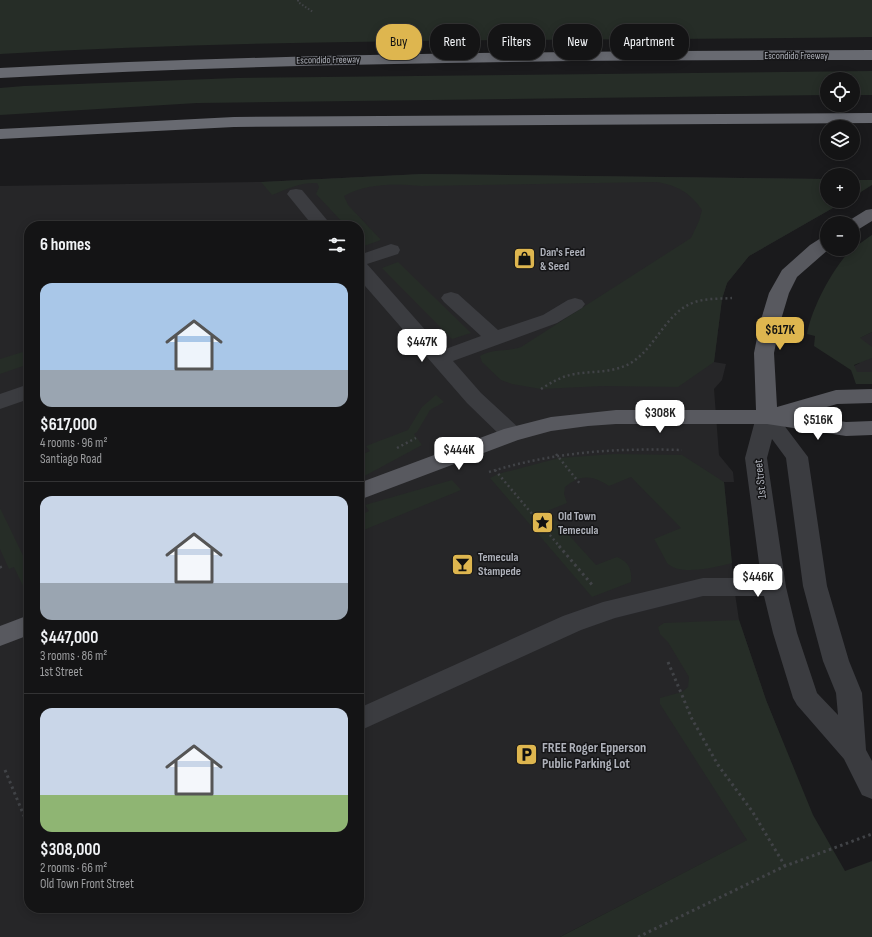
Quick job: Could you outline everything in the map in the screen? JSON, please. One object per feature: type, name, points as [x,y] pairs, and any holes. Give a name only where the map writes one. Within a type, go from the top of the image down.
[{"type":"highway","name":"Escondido Freeway","points":[[0,73],[261,60],[872,55]]},
{"type":"highway","points":[[0,134],[234,122],[872,118]]},
{"type":"main road","points":[[860,221],[872,214]]},
{"type":"main road","points":[[767,417],[764,353],[770,323],[779,294],[789,274],[820,247]]},
{"type":"main road","points":[[767,417],[836,396],[872,396]]},
{"type":"main road","points":[[364,490],[512,434],[551,424],[588,419],[616,417],[767,417],[846,429],[872,428]]},
{"type":"main road","points":[[0,636],[24,627]]},
{"type":"street","points":[[296,194],[319,221]]},
{"type":"street","points":[[364,258],[391,250]]},
{"type":"street","points":[[364,273],[474,398],[512,434]]},
{"type":"street","points":[[451,298],[495,338]]},
{"type":"street","points":[[439,359],[477,344],[538,324],[575,304]]},
{"type":"street","points":[[0,402],[24,393]]},
{"type":"street","name":"1st Street","points":[[767,417],[756,458],[774,587],[785,633],[806,698],[853,751],[872,787]]},
{"type":"street","name":"1st Street","points":[[767,417],[797,457],[815,586],[836,661],[849,693],[853,751]]},
{"type":"street","points":[[364,718],[572,623],[612,609],[703,587],[774,587]]},
{"type":"path","points":[[298,0],[298,2],[313,12]]},
{"type":"path","points":[[541,389],[564,377],[603,371],[628,364],[642,355],[658,337],[668,320],[693,302],[732,298]]},
{"type":"path","points":[[488,472],[556,454],[617,448],[682,450]]},
{"type":"path","points":[[556,454],[581,485]]},
{"type":"path","points":[[494,470],[612,609]]},
{"type":"path","points":[[0,566],[2,571]]},
{"type":"path","points":[[668,662],[692,719],[718,765],[752,811],[786,866]]},
{"type":"path","points":[[4,770],[24,814]]},
{"type":"path","points":[[638,937],[786,866],[872,834]]},
{"type":"shaded area","points":[[0,0],[872,0],[872,37],[689,39],[689,24],[610,24],[610,39],[602,39],[602,24],[553,24],[553,40],[545,40],[545,24],[488,24],[488,41],[480,41],[480,24],[430,24],[430,41],[422,41],[422,24],[376,24],[376,42],[218,45],[0,54]]},
{"type":"shaded area","points":[[872,71],[872,95],[860,95],[860,72],[820,72],[820,95],[197,103],[0,115],[0,88],[237,78]]},
{"type":"shaded area","name":"Old Town Temecula","points":[[422,174],[820,179],[820,208],[833,208],[749,256],[727,283],[722,299],[714,362],[726,364],[722,380],[714,389],[719,455],[733,472],[734,482],[724,482],[734,587],[739,620],[766,700],[787,753],[748,840],[560,937],[0,937],[0,186],[261,182]]},
{"type":"shaded area","points":[[422,174],[820,179],[820,208],[833,208],[749,256],[727,283],[722,299],[714,362],[678,387],[603,386],[541,389],[512,384],[501,380],[482,362],[480,356],[490,352],[521,347],[691,238],[699,221],[702,210],[693,198],[676,187],[656,182],[421,186],[382,185],[362,189],[344,196],[348,205],[363,221],[341,221],[316,194],[319,187],[317,183],[300,185],[272,195],[261,182]]},
{"type":"shaded area","points":[[860,180],[872,180],[872,185],[860,193]]},
{"type":"shaded area","points":[[364,222],[381,240],[364,246]]},
{"type":"shaded area","points":[[872,235],[872,332],[860,338],[872,347],[872,358],[854,365],[857,372],[872,372],[872,384],[856,384],[851,370],[814,346],[815,336],[807,334],[812,315],[826,285],[846,256],[860,256],[861,243]]},
{"type":"shaded area","points":[[398,262],[471,333],[452,339],[382,268]]},
{"type":"shaded area","points":[[872,332],[872,384],[856,384],[852,367],[860,363],[840,347]]},
{"type":"shaded area","points":[[24,352],[24,366],[0,374],[0,359]]},
{"type":"shaded area","points":[[436,395],[444,402],[430,410],[417,432],[414,434],[422,445],[364,476],[364,454],[370,451],[366,446],[408,430],[422,407]]},
{"type":"shaded area","points":[[614,454],[682,455],[724,482],[732,563],[699,570],[674,568],[667,563],[654,539],[681,528],[631,477],[609,486],[592,478],[581,478],[565,487],[564,494],[567,503],[547,511],[596,565],[617,557],[629,566],[631,573],[631,582],[592,597],[490,478],[498,474],[559,458]]},
{"type":"shaded area","points":[[452,480],[461,490],[364,530],[364,512],[365,513],[369,511],[365,505]]},
{"type":"shaded area","points":[[0,508],[24,558],[24,588],[14,567],[9,569],[0,549]]},
{"type":"shaded area","points":[[739,620],[766,700],[813,815],[845,871],[872,861],[872,937],[560,937],[747,840],[660,704],[660,698],[682,692],[688,687],[689,677],[668,642],[660,634],[658,627],[664,623]]},
{"type":"place","name":"Dan's Feed & Seed","points":[[524,259]]},
{"type":"place","name":"Old Town Temecula","points":[[543,523]]},
{"type":"place","name":"Temecula Stampede","points":[[462,564]]},
{"type":"place","name":"FREE Roger Epperson Public Parking Lot","points":[[526,755]]}]
